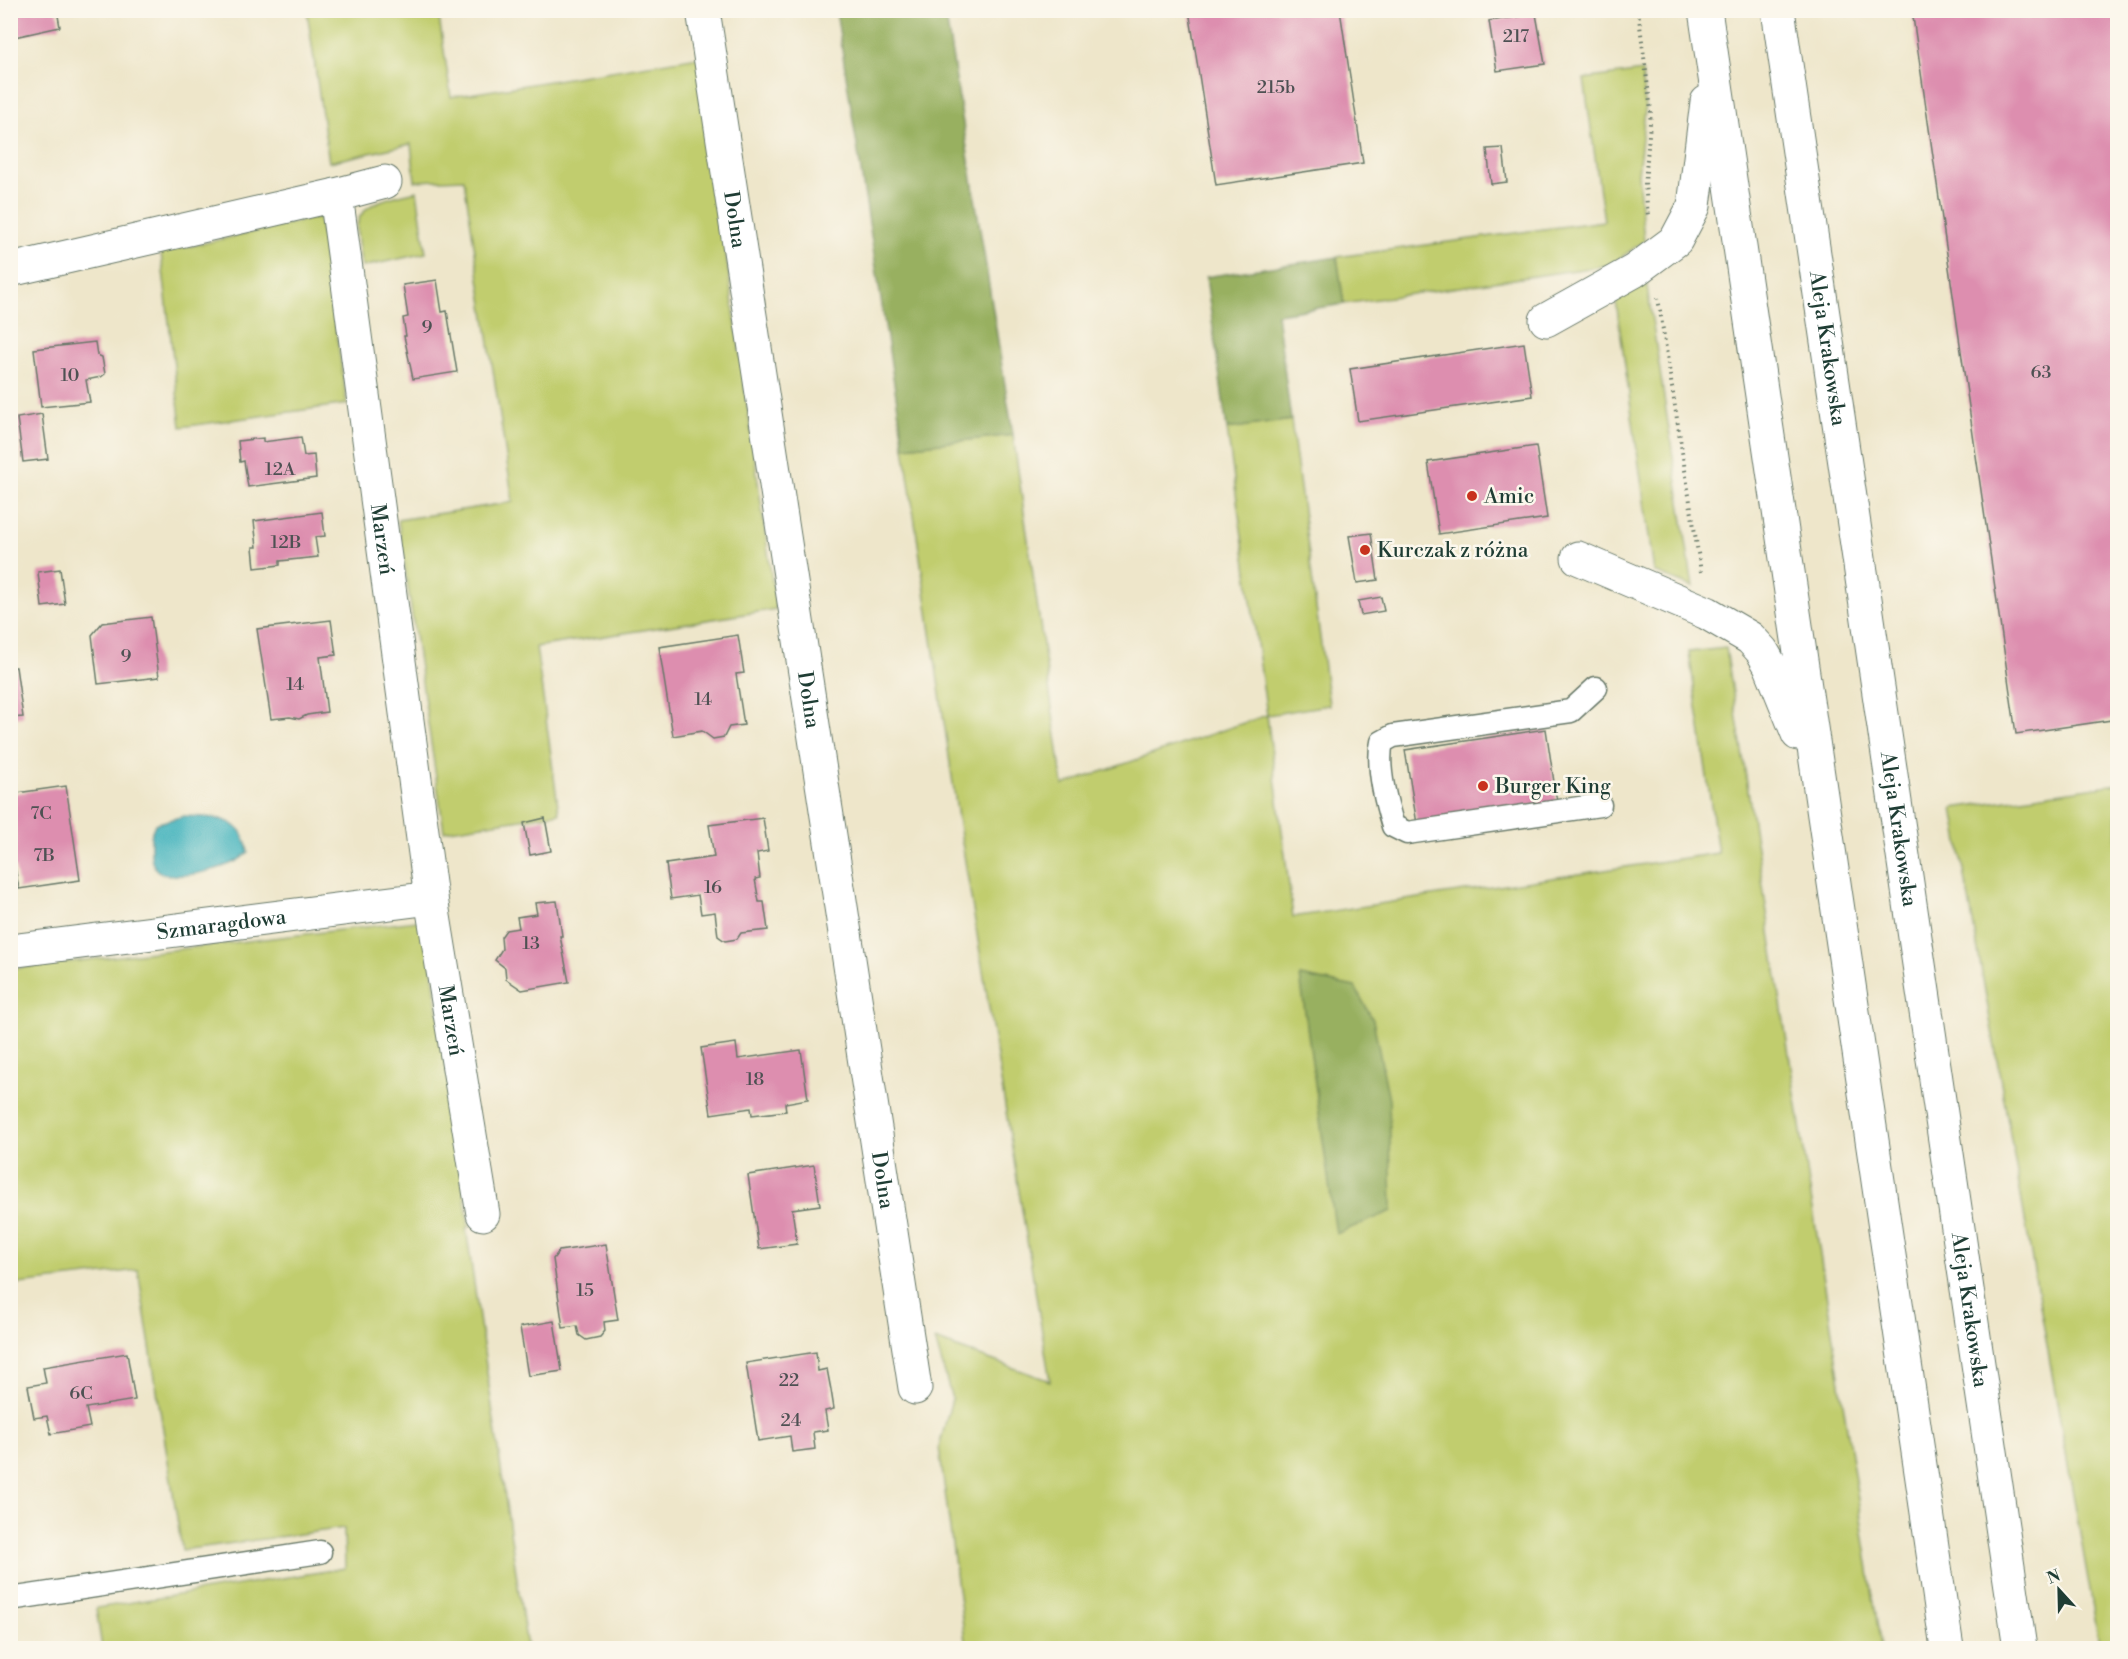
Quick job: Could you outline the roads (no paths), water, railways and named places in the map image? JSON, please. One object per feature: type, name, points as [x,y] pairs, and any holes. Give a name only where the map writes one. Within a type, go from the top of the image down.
[{"type":"main road","name":"Dolna","points":[[703,10],[915,1388]]},
{"type":"main road","points":[[1705,10],[1947,1648]]},
{"type":"main road","name":"Aleja Krakowska","points":[[1778,10],[2020,1648]]},
{"type":"main road","points":[[1546,320],[1634,271],[1676,240],[1694,206],[1713,62]]},
{"type":"main road","points":[[10,270],[385,182]]},
{"type":"main road","name":"Marzeń","points":[[336,195],[431,898],[483,1214]]},
{"type":"main road","points":[[1578,558],[1707,613],[1750,638],[1762,651],[1770,665],[1817,779]]},
{"type":"main road","name":"Szmaragdowa","points":[[10,951],[431,898]]},
{"type":"lane","points":[[1596,688],[1570,711],[1393,736],[1382,742],[1379,754],[1388,811],[1393,826],[1407,833],[1600,805]]},
{"type":"lane","points":[[10,1599],[320,1552]]},
{"type":"water","points":[[184,816],[206,817],[234,825],[245,840],[248,852],[232,863],[209,871],[184,875],[160,873],[151,859],[153,828],[155,824]]},
{"type":"place","name":"Amic","points":[[1472,496]]},
{"type":"place","name":"Kurczak z różna","points":[[1365,550]]},
{"type":"place","name":"Burger King","points":[[1483,786]]}]
